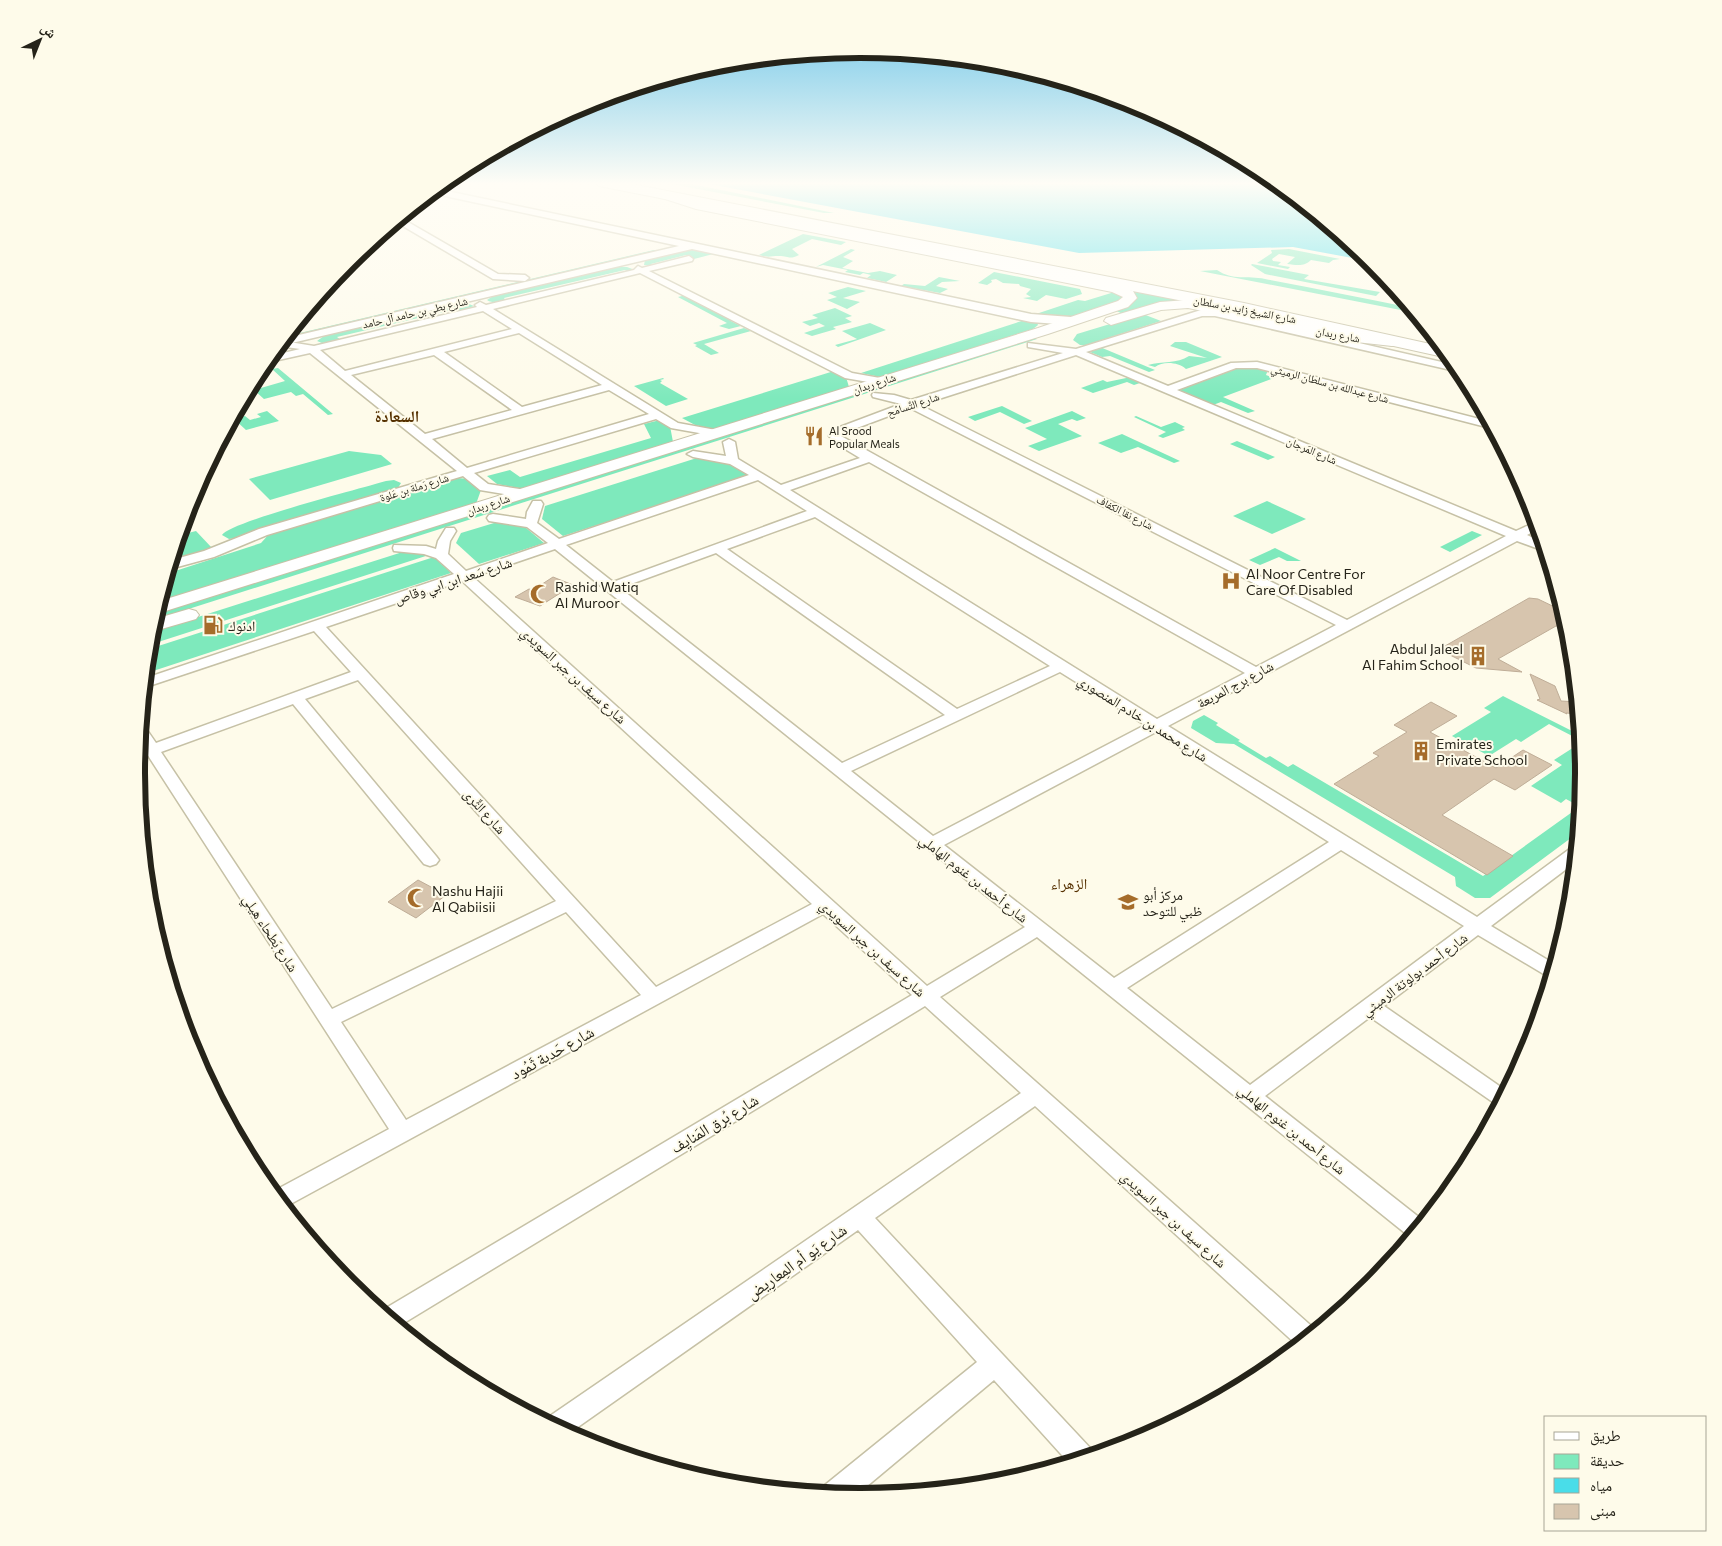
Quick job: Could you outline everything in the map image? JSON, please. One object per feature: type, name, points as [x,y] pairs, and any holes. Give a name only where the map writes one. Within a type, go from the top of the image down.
[{"type":"highway","name":"شارع الشيخ زايد بن سلطان","points":[[967,254],[1244,308],[1439,351]]},
{"type":"highway","name":"شارع الشيخ زايد بن سلطان","points":[[1014,254],[1248,299],[1430,338]]},
{"type":"main road","name":"شارع ربدان","points":[[723,438],[852,383],[879,388],[905,397],[1071,321],[1127,302],[1130,296],[1115,289],[939,254]]},
{"type":"main road","name":"شارع ربدان","points":[[166,606],[486,512],[537,504],[685,450],[879,388],[1037,338],[1160,306],[1188,304],[1356,338],[1406,343]]},
{"type":"main road","points":[[1100,311],[1115,314],[1119,318]]},
{"type":"main road","name":"شارع ربدان","points":[[161,623],[450,532],[522,493],[685,450]]},
{"type":"street","points":[[440,254],[488,294],[521,330],[675,426],[723,438],[733,461]]},
{"type":"street","name":"شارع بطي بن حامد آل حامد","points":[[290,342],[613,266],[651,254]]},
{"type":"street","points":[[279,357],[488,294],[651,254]]},
{"type":"street","points":[[730,254],[1031,318],[1071,321]]},
{"type":"street","name":"شارع بطي بن حامد آل حامد","points":[[299,330],[488,294],[525,278],[648,255]]},
{"type":"street","points":[[648,255],[689,259]]},
{"type":"street","points":[[648,255],[852,383]]},
{"type":"street","name":"شارع التَّسامُح","points":[[1255,673],[836,439],[836,432],[905,397],[1077,352],[1197,313],[1208,312],[1450,367]]},
{"type":"street","points":[[1031,318],[1042,325],[1037,338]]},
{"type":"street","points":[[344,374],[521,330]]},
{"type":"street","points":[[311,348],[312,340],[316,335]]},
{"type":"street","name":"شارع المَرجان","points":[[1037,338],[1077,352],[1540,545]]},
{"type":"street","name":"شارع المَرجان","points":[[1064,338],[1077,352]]},
{"type":"street","points":[[287,345],[311,348],[484,487],[522,493]]},
{"type":"street","points":[[437,352],[521,412]]},
{"type":"street","name":"شارع عبدالله بن سلطان الرميثي","points":[[1168,390],[1235,365],[1257,364],[1486,424]]},
{"type":"street","points":[[424,438],[611,386]]},
{"type":"street","name":"شارع نقا الكفاف","points":[[905,397],[1346,625]]},
{"type":"street","name":"شارع رَملة بن عَلوة","points":[[177,563],[218,550],[256,534],[658,415]]},
{"type":"street","points":[[675,426],[685,450]]},
{"type":"street","name":"شارع محمد بن خادم المنصوري","points":[[685,450],[733,461],[760,476],[1341,842],[1549,970]]},
{"type":"street","points":[[781,489],[870,458]]},
{"type":"street","name":"شارع سَعد ابن ابي وقاص","points":[[152,681],[760,476]]},
{"type":"street","points":[[484,487],[486,512]]},
{"type":"street","points":[[531,524],[532,512],[537,504]]},
{"type":"street","name":"شارع أحمد بن غنوم الهاملي","points":[[486,512],[531,524],[1414,1227]]},
{"type":"street","points":[[611,586],[817,512]]},
{"type":"street","name":"شارع برج المربعة","points":[[932,844],[1533,527]]},
{"type":"street","points":[[399,548],[426,550],[441,554],[442,545],[450,532]]},
{"type":"street","points":[[717,548],[957,716]]},
{"type":"street","name":"شارع سيف بن جبر السويدي","points":[[441,554],[825,905],[1304,1335]]},
{"type":"street","name":"شارع الثَّرى","points":[[317,626],[653,996]]},
{"type":"street","points":[[841,770],[1061,666]]},
{"type":"street","points":[[152,750],[360,674]]},
{"type":"street","points":[[295,698],[430,860]]},
{"type":"street","name":"شارع بَطحاء هيلي","points":[[146,741],[402,1133]]},
{"type":"street","points":[[1114,987],[1341,842]]},
{"type":"street","name":"شارع أحمد بولوتة الرميثي","points":[[1250,1096],[1571,857]]},
{"type":"street","points":[[328,1020],[568,903]]},
{"type":"street","name":"شارع حَدبة ثَمُود","points":[[284,1196],[825,905]]},
{"type":"street","name":"شارع بُرق المَنايِف","points":[[395,1316],[1038,928]]},
{"type":"street","points":[[1371,1007],[1499,1097]]},
{"type":"street","name":"شارع يَو أم المِعارِيض","points":[[562,1423],[1036,1094]]},
{"type":"street","points":[[860,1217],[1079,1455]]},
{"type":"street","points":[[844,1488],[995,1363]]},
{"type":"green space","points":[[636,254],[647,254],[292,338],[295,334]]},
{"type":"green space","points":[[668,254],[713,254],[694,259],[686,255],[651,264],[655,266],[644,265],[645,260]]},
{"type":"green space","points":[[798,254],[799,255],[791,258],[759,255]]},
{"type":"green space","points":[[841,254],[848,254],[843,257],[853,261],[842,268],[868,273],[880,271],[897,275],[886,282],[867,278],[871,275],[863,273],[860,275],[845,272],[848,270],[823,265],[816,267]]},
{"type":"green space","points":[[1270,254],[1279,254],[1272,259],[1273,261],[1281,262],[1278,265],[1290,267],[1288,269],[1257,263]]},
{"type":"green space","points":[[1280,254],[1315,254],[1340,259],[1329,263],[1311,260],[1303,265],[1287,264],[1295,257]]},
{"type":"green space","points":[[1252,264],[1309,275],[1304,279],[1380,292],[1376,296],[1265,274]]},
{"type":"green space","points":[[614,267],[627,267],[635,270],[629,272],[625,270],[504,298],[506,301],[494,302],[487,300],[493,296]]},
{"type":"green space","points":[[1217,270],[1234,277],[1265,279],[1403,306],[1408,311],[1200,271]]},
{"type":"green space","points":[[994,272],[1080,289],[1082,294],[1066,299],[1046,295],[1037,301],[1023,298],[1031,297],[1026,294],[1031,289],[1019,284],[1003,283],[996,279],[991,280],[992,282],[987,285],[978,283]]},
{"type":"green space","points":[[939,277],[960,281],[942,282],[936,286],[948,289],[940,293],[901,286],[904,284],[925,286]]},
{"type":"green space","points":[[848,287],[866,291],[843,298],[860,302],[847,309],[827,300],[837,297],[828,293]]},
{"type":"green space","points":[[1121,290],[1124,300],[1064,319],[1036,314],[1078,300],[1085,301]]},
{"type":"green space","points":[[1132,290],[1185,301],[1123,314],[1114,310],[1135,298]]},
{"type":"green space","points":[[686,295],[741,326],[729,329],[719,326],[727,323],[678,297]]},
{"type":"green space","points":[[461,304],[474,306],[457,312],[452,310],[337,337],[341,340],[322,343],[317,341],[324,336]]},
{"type":"green space","points":[[835,308],[852,316],[845,318],[852,322],[833,327],[836,329],[812,336],[804,333],[825,326],[819,323],[810,326],[802,322],[818,318],[812,315]]},
{"type":"green space","points":[[1143,314],[1161,321],[1086,345],[1080,345],[1073,340],[1077,334]]},
{"type":"green space","points":[[1031,318],[1036,320],[1038,325],[1033,329],[880,377],[861,373]]},
{"type":"green space","points":[[870,323],[886,330],[838,347],[835,345],[857,339],[842,331]]},
{"type":"green space","points":[[744,328],[751,331],[704,344],[719,353],[711,355],[693,343]]},
{"type":"green space","points":[[1031,336],[1037,339],[163,617],[165,610]]},
{"type":"green space","points":[[1175,342],[1186,342],[1222,357],[1186,369],[1170,363],[1155,367],[1148,365],[1180,360],[1189,356],[1207,358],[1170,346]]},
{"type":"green space","points":[[1100,347],[1155,370],[1149,372],[1110,356],[1102,357],[1090,352]]},
{"type":"green space","points":[[1242,365],[1269,367],[1266,375],[1274,378],[1223,397],[1255,411],[1248,413],[1221,402],[1213,405],[1179,390],[1183,386]]},
{"type":"green space","points":[[278,368],[333,414],[328,415],[303,394],[296,396],[291,392],[264,399],[256,392],[257,389],[285,381],[272,369]]},
{"type":"green space","points":[[834,371],[846,377],[849,387],[714,429],[695,425],[682,418]]},
{"type":"green space","points":[[1131,377],[1143,382],[1134,385],[1127,382],[1093,393],[1081,388],[1103,380],[1107,382]]},
{"type":"green space","points":[[663,378],[660,380],[662,381],[660,383],[688,399],[666,406],[634,386]]},
{"type":"green space","points":[[1002,406],[1032,421],[1024,424],[1000,412],[975,421],[968,417]]},
{"type":"green space","points":[[267,411],[279,421],[246,430],[237,422],[240,417],[245,416],[250,420],[261,417],[257,414]]},
{"type":"green space","points":[[1072,411],[1086,418],[1077,421],[1072,419],[1058,424],[1082,436],[1039,451],[1028,446],[1047,439],[1025,428]]},
{"type":"green space","points":[[1136,416],[1161,427],[1175,422],[1185,427],[1182,428],[1185,430],[1163,438],[1158,436],[1166,432],[1134,417]]},
{"type":"green space","points":[[660,420],[670,426],[673,442],[524,489],[497,484],[487,476],[510,470],[520,477],[651,438],[644,424]]},
{"type":"green space","points":[[1122,434],[1180,461],[1174,463],[1138,447],[1121,453],[1098,443]]},
{"type":"green space","points":[[1237,441],[1275,457],[1268,460],[1230,444]]},
{"type":"green space","points":[[349,451],[381,455],[392,464],[270,500],[249,479]]},
{"type":"green space","points":[[700,457],[727,461],[750,476],[563,536],[542,519],[545,506]]},
{"type":"green space","points":[[458,478],[469,479],[481,490],[476,504],[167,600],[175,571],[261,543],[270,533]]},
{"type":"green space","points":[[394,480],[401,483],[398,488],[237,538],[229,539],[222,535],[230,529],[271,514]]},
{"type":"green space","points":[[1267,501],[1306,519],[1272,534],[1233,516]]},
{"type":"green space","points":[[504,520],[519,522],[544,543],[479,564],[456,543],[461,533]]},
{"type":"green space","points":[[196,531],[212,548],[179,558],[187,533]]},
{"type":"green space","points":[[1472,531],[1482,535],[1450,552],[1440,547]]},
{"type":"green space","points":[[1275,548],[1301,561],[1287,561],[1279,557],[1260,565],[1249,560]]},
{"type":"green space","points":[[412,549],[432,554],[158,642],[160,629]]},
{"type":"green space","points":[[434,557],[451,573],[153,671],[157,646]]},
{"type":"green space","points":[[1503,696],[1575,733],[1575,738],[1549,724],[1521,742],[1516,739],[1489,756],[1452,736],[1491,712],[1484,708]]},
{"type":"green space","points":[[1204,715],[1240,740],[1238,741],[1266,758],[1270,756],[1288,767],[1293,764],[1483,876],[1575,810],[1573,836],[1490,898],[1475,898],[1456,886],[1455,877],[1234,744],[1216,743],[1191,728],[1193,721]]},
{"type":"green space","points":[[1575,746],[1575,804],[1566,799],[1561,803],[1531,786],[1562,765],[1554,760]]},
{"type":"water","points":[[1332,254],[1353,254],[1359,259]]},
{"type":"building","name":"Rashid Watiq Al Muroor","points":[[553,577],[573,585],[540,606],[515,597],[529,589],[533,590]]},
{"type":"building","name":"Abdul Jaleel Al Fahim School","points":[[1529,598],[1538,599],[1557,608],[1561,626],[1556,626],[1498,659],[1522,672],[1476,668],[1448,654],[1445,646]]},
{"type":"building","points":[[1530,674],[1555,686],[1561,701],[1572,702],[1574,714],[1567,714],[1537,700],[1540,699]]},
{"type":"building","points":[[1431,702],[1457,716],[1430,732],[1496,768],[1523,750],[1552,765],[1515,790],[1494,779],[1442,815],[1513,856],[1487,875],[1334,784],[1379,756],[1373,753],[1407,732],[1394,725]]},
{"type":"building","name":"Nashu Hajii Al Qabiisii","points":[[418,880],[446,895],[416,918],[388,902]]},
{"type":"place","name":"Al Srood Popular Meals","points":[[814,436]]},
{"type":"place","name":"Al Noor Centre For Care Of Disabled","points":[[1231,581]]},
{"type":"place","name":"Rashid Watiq Al Muroor","points":[[540,594]]},
{"type":"place","name":"ادنوك","points":[[213,625]]},
{"type":"place","name":"Abdul Jaleel Al Fahim School","points":[[1478,656]]},
{"type":"place","name":"Emirates Private School","points":[[1421,751]]},
{"type":"place","name":"Nashu Hajii Al Qabiisii","points":[[417,898]]},
{"type":"place","name":"مركز أبو ظبي للتوحد","points":[[1128,902]]},
{"type":"district","name":"السعادة","points":[[397,415]]},
{"type":"district","name":"الزهراء","points":[[1069,883]]}]
